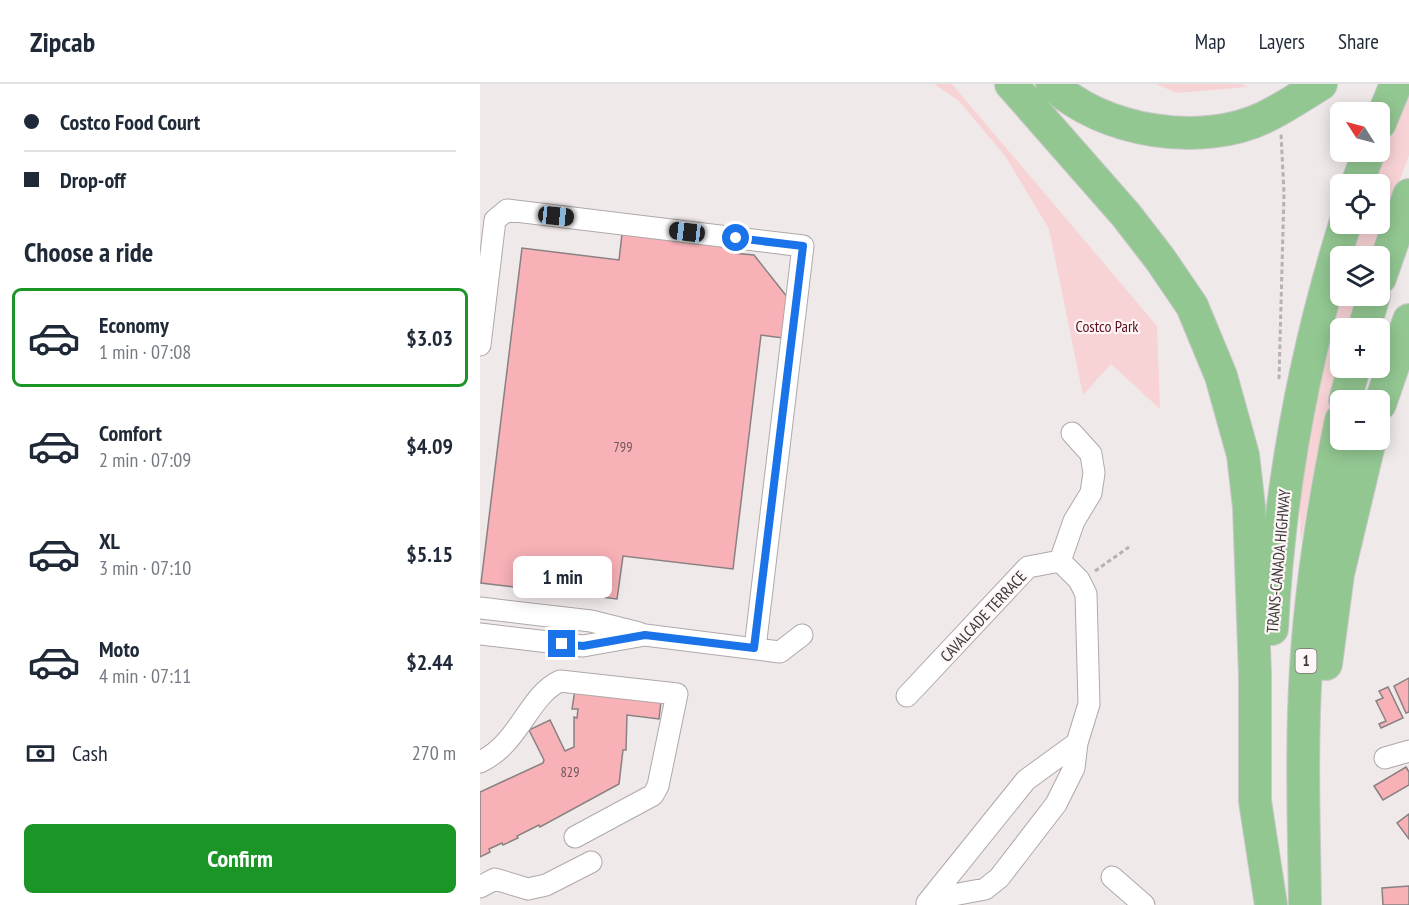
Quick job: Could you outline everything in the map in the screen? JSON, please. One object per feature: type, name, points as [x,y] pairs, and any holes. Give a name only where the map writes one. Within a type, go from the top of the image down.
[{"type":"highway","points":[[1011,84],[1126,215],[1160,259],[1192,306],[1221,376],[1243,455],[1249,507],[1255,675],[1255,801],[1271,905]]},
{"type":"highway","points":[[1052,84],[1063,94],[1112,121],[1164,132],[1216,131],[1264,118],[1321,84]]},
{"type":"highway","points":[[1389,102],[1396,84]]},
{"type":"highway","points":[[1390,249],[1409,195]]},
{"type":"highway","name":"TRANS-CANADA HIGHWAY","points":[[1271,905],[1270,653],[1275,561],[1284,483],[1304,374],[1324,290],[1342,234]]},
{"type":"highway","points":[[1385,390],[1409,320]]},
{"type":"highway","name":"1","points":[[1305,905],[1306,669],[1312,587],[1335,450]]},
{"type":"highway","points":[[1319,905],[1319,733],[1327,657],[1338,574],[1368,450]]},
{"type":"street","points":[[480,345],[495,220],[507,210],[803,246],[754,648]]},
{"type":"street","points":[[929,902],[985,889],[999,878],[1056,804],[1074,768],[1077,743],[1089,704],[1086,594],[1079,580],[1060,561],[1074,521],[1091,493],[1094,473],[1091,454],[1072,433]]},
{"type":"street","name":"CAVALCADE TERRACE","points":[[907,696],[1028,567],[1060,561]]},
{"type":"street","points":[[480,608],[591,621],[645,635],[780,652],[802,635]]},
{"type":"street","points":[[480,634],[583,646],[645,635]]},
{"type":"street","points":[[480,762],[505,747],[543,694],[560,681],[677,694],[654,795],[575,837]]},
{"type":"street","points":[[929,902],[1026,780],[1077,743]]},
{"type":"street","points":[[1385,758],[1409,751]]},
{"type":"street","points":[[480,887],[495,879],[521,889],[536,888],[591,862]]},
{"type":"street","points":[[1112,877],[1144,905]]},
{"type":"path","points":[[1279,389],[1284,193],[1281,126]]},
{"type":"path","points":[[1092,572],[1130,547]]},
{"type":"green space","name":"Costco Park","points":[[934,84],[952,84],[1157,326],[1160,409],[1111,364],[1083,395],[1049,229],[1005,156],[959,101]]},
{"type":"green space","points":[[1156,84],[1241,84],[1248,87],[1177,93]]},
{"type":"green space","points":[[1409,88],[1409,155],[1390,207],[1390,174],[1376,174],[1380,162],[1390,162],[1390,137]]},
{"type":"green space","points":[[1356,234],[1380,234],[1376,246],[1352,246]]},
{"type":"green space","points":[[1336,306],[1356,306],[1352,318],[1333,318]]},
{"type":"green space","points":[[1330,333],[1330,378],[1336,378],[1334,390],[1330,390],[1330,405],[1312,480],[1301,542],[1299,493],[1304,445]]},
{"type":"building","points":[[622,234],[734,247],[733,253],[754,255],[788,298],[783,338],[761,335],[733,569],[623,556],[617,599],[481,583],[522,248],[619,260]]},
{"type":"building","points":[[1409,678],[1409,712],[1406,713],[1394,686]]},
{"type":"building","points":[[576,683],[662,693],[659,719],[627,715],[626,750],[623,750],[619,784],[540,827],[539,825],[517,836],[518,838],[489,849],[490,852],[480,857],[480,792],[543,763],[544,760],[529,730],[550,720],[565,751],[574,747],[574,717],[577,718],[578,709],[572,709]]},
{"type":"building","points":[[1388,687],[1403,718],[1381,728],[1379,724],[1386,721],[1376,701],[1383,698],[1379,691]]},
{"type":"building","points":[[1406,767],[1409,772],[1409,785],[1383,800],[1374,786]]},
{"type":"building","points":[[1409,814],[1409,839],[1397,823]]},
{"type":"building","points":[[1409,886],[1409,905],[1383,905],[1382,888]]},
{"type":"route","points":[[562,644],[583,646],[645,635],[754,648],[803,246],[736,238]]}]
